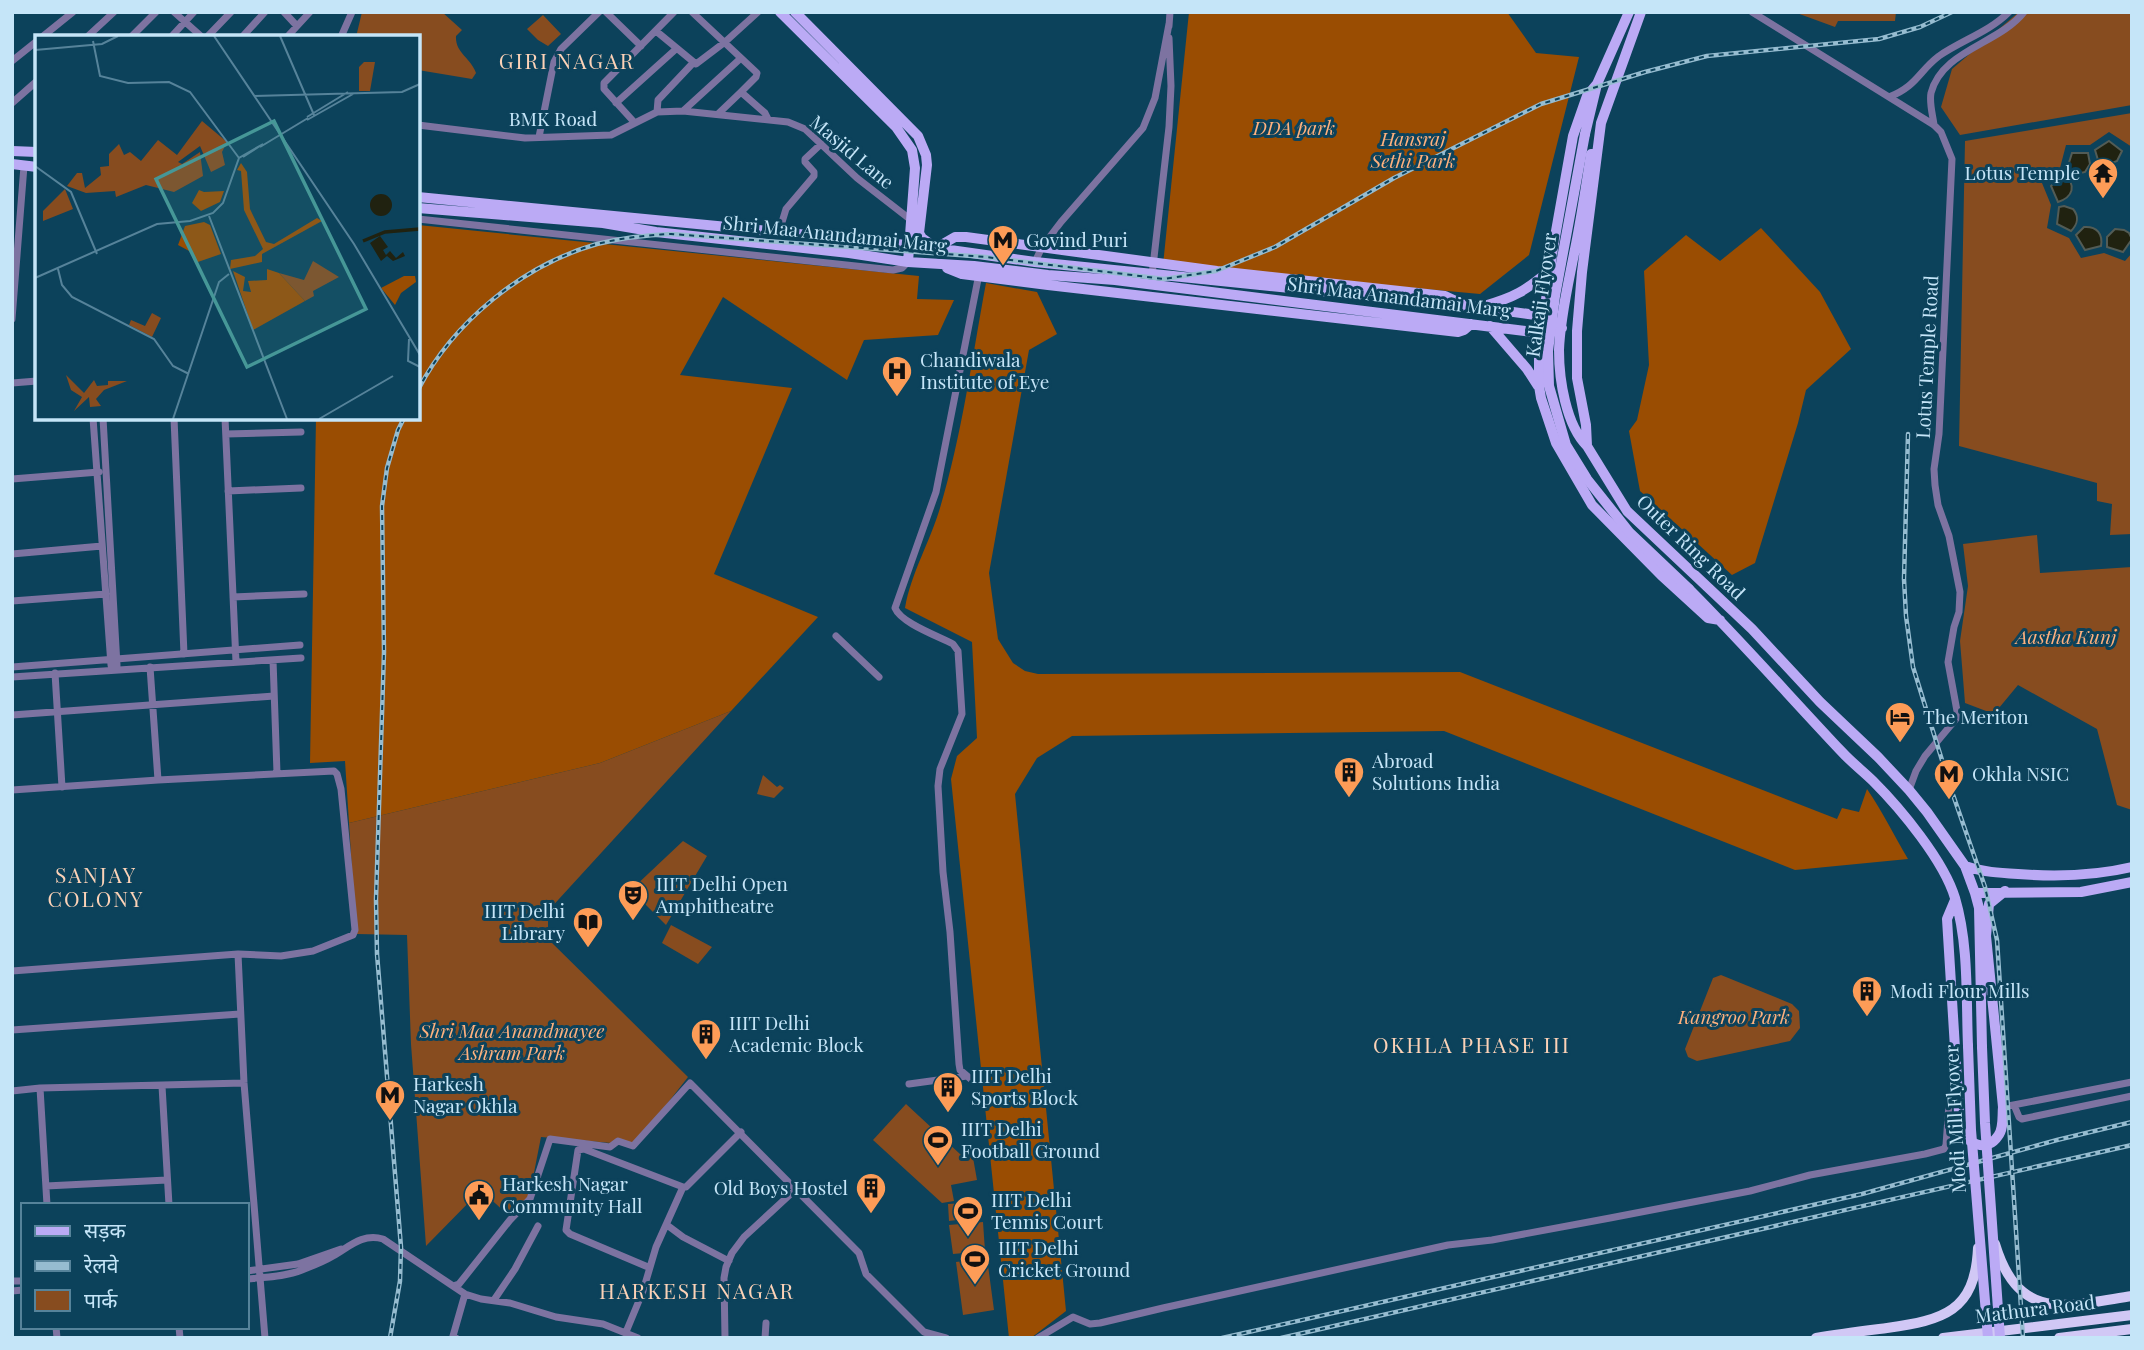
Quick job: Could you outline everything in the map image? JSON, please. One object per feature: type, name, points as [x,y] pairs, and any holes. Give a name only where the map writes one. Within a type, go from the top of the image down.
[{"type":"highway","points":[[1816,1338],[1921,1323],[1945,1314],[1960,1302],[1971,1287],[1977,1259],[1979,1228]]},
{"type":"highway","points":[[1993,1236],[2007,1276],[2015,1286],[2034,1299],[2057,1305],[2132,1296]]},
{"type":"highway","name":"Mathura Road","points":[[1943,1338],[2132,1315]]},
{"type":"highway","points":[[2125,1338],[2132,1329]]},
{"type":"highway","name":"Mathura Road","points":[[2059,1338],[2132,1329]]},
{"type":"main road","points":[[779,12],[906,139],[915,159],[908,262]]},
{"type":"main road","points":[[795,12],[918,136],[927,165],[919,233],[936,248],[961,236],[1217,271],[1445,296],[1471,307],[1511,298],[1529,288],[1549,271]]},
{"type":"main road","points":[[1629,12],[1597,84],[1587,96],[1573,136],[1549,271],[1541,333],[1539,386],[1556,443],[1592,505],[1708,618],[1720,620]]},
{"type":"main road","name":"Outer Ring Road","points":[[1641,12],[1601,123],[1577,331],[1577,378],[1587,446],[1627,511],[1752,629],[1819,702],[1909,790],[1965,866],[1979,908]]},
{"type":"main road","name":"Kalkaji Flyover","points":[[1597,84],[1555,296],[1548,351],[1549,386],[1566,445],[1587,479],[1630,533],[1720,620]]},
{"type":"main road","points":[[1587,446],[1578,438],[1572,427],[1564,394],[1559,349],[1593,143],[1601,123]]},
{"type":"main road","points":[[12,151],[35,152]]},
{"type":"main road","points":[[12,164],[35,167]]},
{"type":"main road","name":"Shri Maa Anandamai Marg","points":[[420,197],[909,245],[1035,262],[1471,307],[1543,316],[1562,328]]},
{"type":"main road","name":"Shri Maa Anandamai Marg","points":[[420,208],[603,223],[656,232],[940,265],[962,274],[980,271],[1458,332],[1471,324],[1541,333],[1562,328]]},
{"type":"main road","points":[[1556,230],[1562,240],[1569,242],[1577,239]]},
{"type":"main road","points":[[1490,326],[1539,386]]},
{"type":"main road","points":[[1542,398],[1545,390],[1550,387],[1559,389],[1564,394]]},
{"type":"main road","name":"Outer Ring Road","points":[[1720,620],[1847,758],[1894,804],[1938,862],[1956,899]]},
{"type":"main road","points":[[1965,866],[1990,872],[2071,876],[2108,873],[2132,867]]},
{"type":"main road","points":[[1975,893],[2081,892],[2132,881]]},
{"type":"main road","points":[[1956,899],[1947,919],[1961,1129],[1969,1142],[1985,1145],[1998,1136],[2008,1106],[1986,936],[1989,904],[2005,891]]},
{"type":"main road","name":"Modi Mill Flyover","points":[[1956,899],[1964,951],[1971,1130],[1988,1338]]},
{"type":"main road","points":[[1979,908],[1987,923]]},
{"type":"main road","name":"Modi Mill Flyover","points":[[1979,908],[1985,1123],[2000,1338]]},
{"type":"street","points":[[89,35],[114,12]]},
{"type":"street","points":[[133,35],[156,12]]},
{"type":"street","points":[[174,12],[202,35]]},
{"type":"street","points":[[173,35],[194,12]]},
{"type":"street","points":[[207,35],[231,12]]},
{"type":"street","points":[[244,35],[265,12]]},
{"type":"street","points":[[284,12],[297,26]]},
{"type":"street","points":[[289,35],[310,12]]},
{"type":"street","points":[[341,35],[350,12]]},
{"type":"street","points":[[538,137],[554,62],[561,49],[599,12]]},
{"type":"street","points":[[634,122],[604,89],[604,83],[674,12]]},
{"type":"street","points":[[692,12],[758,74],[718,114]]},
{"type":"street","points":[[657,112],[659,100],[694,63],[699,63],[758,12]]},
{"type":"street","points":[[1035,262],[1042,247],[1143,128],[1155,98],[1170,12]]},
{"type":"street","name":"Lotus Temple Road","points":[[1752,12],[1934,125],[1941,132],[1952,159],[1940,433],[1934,468],[1938,505],[1949,537],[1960,592],[1959,612],[1948,662],[1957,711],[1953,724],[1925,756],[1909,790]]},
{"type":"street","points":[[1889,97],[1909,88],[1938,57],[1990,27],[2009,12]]},
{"type":"street","points":[[1934,125],[1931,92],[1944,71],[1963,54],[2006,30],[2024,12]]},
{"type":"street","points":[[44,35],[69,13]]},
{"type":"street","points":[[609,13],[641,46]]},
{"type":"street","points":[[1153,275],[1171,86],[1169,24]]},
{"type":"street","points":[[656,31],[694,63]]},
{"type":"street","points":[[12,61],[35,43]]},
{"type":"street","points":[[616,103],[676,49]]},
{"type":"street","points":[[683,111],[741,58]]},
{"type":"street","points":[[12,103],[35,83]]},
{"type":"street","points":[[741,92],[765,113],[768,119]]},
{"type":"street","name":"BMK Road","points":[[420,125],[518,138],[611,135],[657,112],[683,111]]},
{"type":"street","name":"Masjid Lane","points":[[683,111],[768,119],[799,126],[857,178],[911,220]]},
{"type":"street","points":[[779,232],[786,209],[814,176],[805,159],[821,144]]},
{"type":"street","points":[[12,319],[24,166]]},
{"type":"street","points":[[420,219],[893,270],[902,268],[908,262]]},
{"type":"street","points":[[909,1084],[970,1078],[960,1070],[958,1064],[938,786],[940,769],[962,714],[958,651],[953,644],[904,620],[895,608],[936,492],[980,271]]},
{"type":"street","points":[[12,383],[35,381]]},
{"type":"street","points":[[93,420],[114,665]]},
{"type":"street","points":[[103,420],[114,665]]},
{"type":"street","points":[[174,420],[184,654]]},
{"type":"street","points":[[225,420],[236,662]]},
{"type":"street","points":[[226,435],[300,432]]},
{"type":"street","points":[[12,479],[106,472]]},
{"type":"street","points":[[228,491],[301,488]]},
{"type":"street","points":[[12,554],[102,546]]},
{"type":"street","points":[[12,601],[106,594]]},
{"type":"street","points":[[233,597],[303,594]]},
{"type":"street","points":[[836,636],[879,677]]},
{"type":"street","points":[[12,677],[184,654],[300,645]]},
{"type":"street","points":[[12,667],[150,667],[301,659]]},
{"type":"street","points":[[273,660],[277,773]]},
{"type":"street","points":[[150,667],[158,780]]},
{"type":"street","points":[[55,673],[62,786]]},
{"type":"street","points":[[12,715],[274,696]]},
{"type":"street","points":[[12,790],[330,770],[337,774],[341,789],[355,933],[313,951],[281,956],[238,954],[12,971]]},
{"type":"street","points":[[238,954],[244,1083],[265,1338]]},
{"type":"street","points":[[12,1031],[240,1014]]},
{"type":"street","points":[[2008,1106],[2132,1082]]},
{"type":"street","points":[[12,1091],[244,1083]]},
{"type":"street","points":[[453,1286],[463,1281],[490,1243],[530,1199],[550,1139],[607,1147],[612,1147],[618,1141],[634,1145],[690,1083],[859,1253],[866,1274],[924,1332],[930,1336],[946,1338]]},
{"type":"street","points":[[162,1086],[169,1203]]},
{"type":"street","points":[[40,1088],[47,1203]]},
{"type":"street","points":[[2008,1106],[2022,1119],[2132,1096]]},
{"type":"street","points":[[1038,1338],[1073,1317],[1090,1324],[1100,1324],[1448,1245],[1492,1240],[1610,1218],[1750,1191],[1810,1175],[1926,1154],[1944,1149],[1946,1145],[1949,1104]]},
{"type":"street","points":[[648,1267],[566,1230],[578,1150],[584,1149],[686,1187],[741,1132]]},
{"type":"street","points":[[603,1156],[607,1147]]},
{"type":"street","points":[[46,1186],[167,1180]]},
{"type":"street","points":[[626,1332],[643,1291],[648,1267],[683,1187]]},
{"type":"street","points":[[725,1338],[724,1278],[729,1261],[744,1237],[796,1189]]},
{"type":"street","points":[[667,1225],[683,1237],[729,1261]]},
{"type":"street","points":[[494,1300],[516,1269],[538,1226]]},
{"type":"street","points":[[248,1279],[372,1237],[383,1239],[465,1294],[510,1303],[556,1317],[603,1324],[638,1338]]},
{"type":"street","points":[[248,1271],[260,1274]]},
{"type":"street","points":[[456,1338],[453,1336],[465,1294]]},
{"type":"street","points":[[765,1338],[766,1323]]},
{"type":"green space","points":[[362,12],[442,12],[462,30],[456,36],[456,42],[476,73],[472,79],[420,70],[420,35],[356,35]]},
{"type":"green space","name":"Hansraj Sethi Park","points":[[1189,12],[1507,12],[1536,53],[1579,57],[1529,255],[1480,294],[1163,265]]},
{"type":"green space","points":[[1794,12],[1896,12],[1895,21],[1838,21],[1835,27]]},
{"type":"green space","points":[[2019,12],[2132,12],[2132,105],[1960,135],[1941,107],[1952,69]]},
{"type":"green space","points":[[543,15],[561,34],[548,46],[527,29]]},
{"type":"green space","points":[[2132,113],[2132,147],[2109,132],[2090,145],[2066,145],[2060,168],[2042,183],[2051,205],[2047,228],[2069,238],[2081,258],[2104,253],[2125,261],[2132,253],[2132,534],[2110,535],[2112,504],[2097,501],[2097,483],[1959,446],[1965,141]]},
{"type":"green space","points":[[420,225],[919,276],[917,299],[954,300],[938,335],[864,340],[847,380],[723,297],[680,375],[792,388],[714,574],[818,617],[731,711],[600,763],[349,823],[345,761],[310,763],[316,420],[420,420]]},
{"type":"green space","points":[[1761,228],[1820,292],[1851,349],[1806,390],[1755,563],[1732,575],[1640,491],[1629,431],[1637,420],[1649,365],[1644,271],[1686,235],[1720,261]]},
{"type":"green space","points":[[986,283],[1037,292],[1057,334],[1029,350],[989,573],[998,639],[1013,663],[1025,671],[1038,674],[1460,672],[1837,819],[1842,808],[1859,812],[1867,789],[1908,859],[1795,870],[1444,731],[1072,736],[1037,758],[1015,794],[1066,1311],[1031,1338],[1009,1338],[951,779],[957,756],[977,738],[972,642],[905,608],[948,480],[961,425]]},
{"type":"green space","name":"Aastha Kunj","points":[[2037,535],[2040,573],[2132,567],[2132,810],[2117,805],[2097,729],[2018,685],[1994,714],[1965,703],[1960,641],[1968,586],[1963,544]]},
{"type":"green space","name":"Shri Maa Anandmayee Ashram Park","points":[[731,711],[548,911],[548,939],[688,1077],[635,1145],[541,1137],[529,1198],[510,1217],[481,1190],[426,1246],[411,1044],[407,935],[356,934],[349,823],[600,763]]},
{"type":"green space","points":[[763,775],[777,787],[780,785],[784,788],[774,798],[757,794]]},
{"type":"green space","points":[[683,841],[707,856],[666,925],[631,890]]},
{"type":"green space","points":[[671,925],[712,947],[698,964],[662,943]]},
{"type":"green space","name":"Kangroo Park","points":[[1721,975],[1792,1004],[1799,1011],[1800,1028],[1790,1041],[1697,1061],[1688,1057],[1685,1049],[1713,978]]},
{"type":"green space","name":"IIIT Delhi Football Ground","points":[[906,1104],[960,1154],[972,1152],[977,1180],[951,1185],[954,1201],[942,1203],[873,1140]]},
{"type":"green space","points":[[980,1202],[981,1217],[949,1221],[948,1204]]},
{"type":"green space","name":"IIIT Delhi Tennis Court","points":[[983,1222],[985,1251],[953,1254],[949,1225]]},
{"type":"green space","name":"IIIT Delhi Cricket Ground","points":[[987,1258],[994,1310],[963,1315],[956,1262]]},
{"type":"shaded area","points":[[2109,141],[2122,151],[2117,161],[2107,165],[2098,160],[2095,150]]},
{"type":"shaded area","points":[[2072,153],[2088,153],[2090,164],[2085,172],[2077,174],[2067,169]]},
{"type":"shaded area","points":[[2064,175],[2071,183],[2072,190],[2058,202],[2051,186]]},
{"type":"shaded area","points":[[2059,207],[2073,209],[2077,217],[2071,231],[2057,224]]},
{"type":"shaded area","points":[[2084,227],[2098,232],[2101,246],[2085,250],[2076,235]]},
{"type":"shaded area","points":[[2115,229],[2124,230],[2132,239],[2123,252],[2107,247],[2107,237]]},
{"type":"railway","points":[[420,387],[450,341],[493,299],[543,266],[597,244],[671,234],[986,257],[1164,279],[1216,271],[1275,247],[1394,178],[1541,104],[1707,56],[1879,39],[1920,27],[1952,12]]},
{"type":"railway","points":[[390,1338],[400,1281],[401,1247],[377,954],[376,899],[384,652],[382,506],[387,468],[403,420]]},
{"type":"railway","points":[[1908,434],[1904,579],[1906,616],[1913,667],[1985,887],[1997,940],[2023,1338]]},
{"type":"railway","points":[[1222,1338],[1862,1194],[2132,1122]]},
{"type":"railway","points":[[1281,1338],[2132,1145]]},
{"type":"place","name":"Lotus Temple","points":[[2103,200]]},
{"type":"place","name":"Govind Puri","points":[[1003,267]]},
{"type":"place","name":"Chandiwala Institute of Eye","points":[[897,398]]},
{"type":"place","name":"The Meriton","points":[[1900,744]]},
{"type":"place","name":"Abroad Solutions India","points":[[1349,799]]},
{"type":"place","name":"Okhla NSIC","points":[[1949,801]]},
{"type":"place","name":"IIIT Delhi Open Amphitheatre","points":[[633,922]]},
{"type":"place","name":"IIIT Delhi Library","points":[[588,949]]},
{"type":"place","name":"Modi Flour Mills","points":[[1867,1018]]},
{"type":"place","name":"IIIT Delhi Academic Block","points":[[706,1061]]},
{"type":"place","name":"IIIT Delhi Sports Block","points":[[948,1114]]},
{"type":"place","name":"Harkesh Nagar Okhla","points":[[390,1122]]},
{"type":"place","name":"IIIT Delhi Football Ground","points":[[938,1167]]},
{"type":"place","name":"Old Boys Hostel","points":[[871,1215]]},
{"type":"place","name":"Harkesh Nagar Community Hall","points":[[479,1222]]},
{"type":"place","name":"IIIT Delhi Tennis Court","points":[[968,1238]]},
{"type":"place","name":"IIIT Delhi Cricket Ground","points":[[975,1286]]},
{"type":"district","name":"GIRI NAGAR","points":[[567,62]]},
{"type":"district","name":"SANJAY COLONY","points":[[96,888]]},
{"type":"district","name":"OKHLA PHASE III","points":[[1472,1046]]},
{"type":"district","name":"HARKESH NAGAR","points":[[697,1292]]},
{"type":"park label","name":"DDA park","points":[[1294,128]]}]
